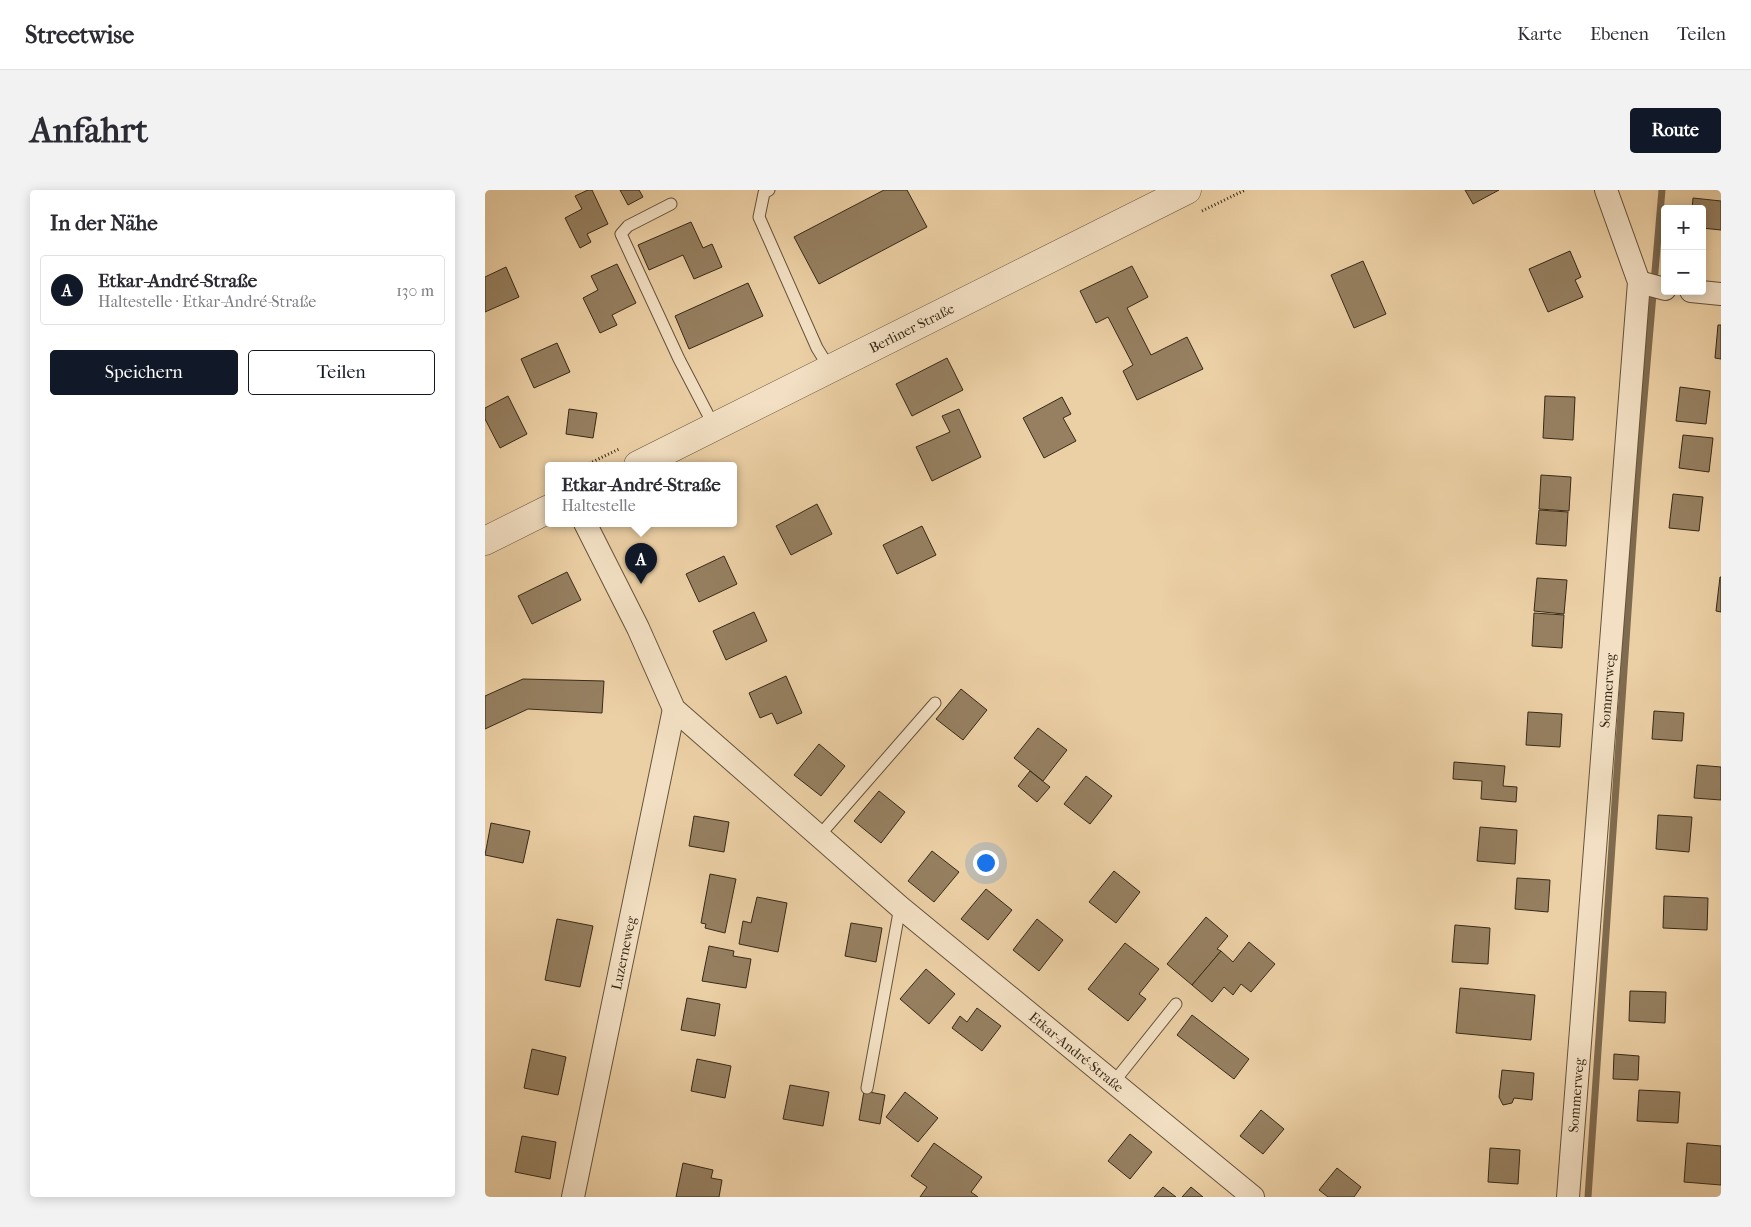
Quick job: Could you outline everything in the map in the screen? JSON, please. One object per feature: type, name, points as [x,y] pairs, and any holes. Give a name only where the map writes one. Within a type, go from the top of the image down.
[{"type":"street","name":"Sommerweg","points":[[1568,1197],[1653,286],[1606,190]]},
{"type":"street","name":"Berliner Straße","points":[[644,462],[831,370],[1170,194]]},
{"type":"street","points":[[1706,292],[1721,294]]},
{"type":"street","points":[[485,541],[545,511]]},
{"type":"street","name":"Etkar-André-Straße","points":[[587,527],[638,628],[674,708],[900,907],[1253,1197]]},
{"type":"street","name":"Luzerneweg","points":[[573,1197],[674,708]]},
{"type":"lane","points":[[769,190],[764,193],[759,217],[817,348],[831,370]]},
{"type":"lane","points":[[671,204],[628,226],[621,234],[679,359],[715,428]]},
{"type":"lane","points":[[819,836],[935,703]]},
{"type":"lane","points":[[867,1088],[900,907]]},
{"type":"lane","points":[[1113,1083],[1176,1004]]},
{"type":"building","points":[[592,190],[608,224],[587,234],[591,242],[580,248],[565,218],[582,209],[575,196]]},
{"type":"building","points":[[620,190],[639,190],[643,197],[628,205]]},
{"type":"building","points":[[884,190],[907,190],[927,227],[819,284],[794,237]]},
{"type":"building","points":[[1465,190],[1499,190],[1473,204]]},
{"type":"building","points":[[1693,198],[1721,201],[1721,230],[1706,228],[1706,205],[1692,205]]},
{"type":"building","points":[[691,222],[703,248],[712,244],[722,267],[694,279],[683,255],[649,270],[638,245]]},
{"type":"building","points":[[1570,251],[1581,277],[1575,280],[1583,297],[1548,312],[1529,269]]},
{"type":"building","points":[[1363,261],[1386,314],[1354,328],[1331,275]]},
{"type":"building","points":[[617,264],[636,303],[612,315],[617,325],[600,333],[583,298],[598,290],[591,276]]},
{"type":"building","points":[[1132,266],[1148,297],[1127,308],[1151,355],[1187,337],[1203,369],[1137,400],[1123,371],[1133,365],[1108,317],[1096,323],[1080,291]]},
{"type":"building","points":[[506,267],[519,297],[485,312],[485,277]]},
{"type":"building","points":[[748,283],[763,316],[689,349],[675,316]]},
{"type":"building","points":[[1718,325],[1721,325],[1721,359],[1715,358]]},
{"type":"building","points":[[557,343],[570,372],[534,388],[521,359]]},
{"type":"building","points":[[947,358],[963,390],[912,416],[896,384]]},
{"type":"building","points":[[1680,387],[1710,391],[1706,424],[1676,421]]},
{"type":"building","points":[[508,396],[527,434],[500,448],[485,419],[485,408]]},
{"type":"building","points":[[1545,396],[1575,397],[1573,440],[1543,438]]},
{"type":"building","points":[[1062,397],[1071,414],[1063,418],[1076,441],[1044,458],[1023,418]]},
{"type":"building","points":[[569,409],[597,413],[593,438],[566,434]]},
{"type":"building","points":[[959,409],[981,457],[932,481],[916,447],[950,432],[942,416]]},
{"type":"building","points":[[1683,435],[1713,438],[1709,472],[1679,468]]},
{"type":"building","points":[[1541,475],[1571,477],[1569,511],[1539,509]]},
{"type":"building","points":[[1673,494],[1703,497],[1699,531],[1669,528]]},
{"type":"building","points":[[817,504],[832,534],[791,555],[776,526]]},
{"type":"building","points":[[1539,510],[1568,512],[1566,546],[1536,544]]},
{"type":"building","points":[[922,526],[936,555],[897,574],[883,545]]},
{"type":"building","points":[[724,556],[737,584],[699,602],[686,574]]},
{"type":"building","points":[[567,572],[581,600],[532,624],[518,596]]},
{"type":"building","points":[[1721,577],[1721,612],[1716,611]]},
{"type":"building","points":[[1537,578],[1567,580],[1564,614],[1534,611]]},
{"type":"building","points":[[754,612],[767,641],[726,660],[713,631]]},
{"type":"building","points":[[1534,613],[1564,615],[1562,648],[1532,646]]},
{"type":"building","points":[[786,676],[802,713],[777,724],[772,713],[760,718],[749,693]]},
{"type":"building","points":[[523,679],[604,681],[602,713],[528,709],[485,729],[485,696]]},
{"type":"building","points":[[961,689],[987,710],[963,740],[936,719]]},
{"type":"building","points":[[1654,711],[1684,713],[1682,741],[1652,739]]},
{"type":"building","points":[[1528,712],[1562,714],[1560,747],[1526,745]]},
{"type":"building","points":[[1038,728],[1067,750],[1043,781],[1014,758]]},
{"type":"building","points":[[819,744],[845,766],[821,796],[794,775]]},
{"type":"building","points":[[1454,762],[1505,766],[1503,786],[1517,787],[1516,802],[1481,799],[1482,781],[1453,779]]},
{"type":"building","points":[[1697,765],[1721,767],[1721,800],[1694,798]]},
{"type":"building","points":[[1030,771],[1050,787],[1037,802],[1018,786]]},
{"type":"building","points":[[1086,776],[1112,796],[1090,824],[1064,804]]},
{"type":"building","points":[[879,791],[905,812],[881,843],[854,821]]},
{"type":"building","points":[[1658,815],[1692,817],[1689,852],[1656,849]]},
{"type":"building","points":[[694,816],[729,822],[724,852],[689,846]]},
{"type":"building","points":[[491,823],[530,831],[523,863],[485,855]]},
{"type":"building","points":[[1480,827],[1517,830],[1515,864],[1477,861]]},
{"type":"building","points":[[932,851],[959,872],[934,902],[908,881]]},
{"type":"building","points":[[1114,871],[1140,892],[1116,923],[1089,902]]},
{"type":"building","points":[[710,874],[736,879],[725,933],[705,928],[706,924],[701,923]]},
{"type":"building","points":[[1517,878],[1550,880],[1548,912],[1515,909]]},
{"type":"building","points":[[986,889],[1012,910],[988,940],[961,919]]},
{"type":"building","points":[[1664,896],[1708,898],[1707,930],[1663,928]]},
{"type":"building","points":[[757,897],[787,903],[778,952],[739,944],[743,921],[751,923]]},
{"type":"building","points":[[1206,917],[1228,936],[1217,949],[1221,951],[1192,985],[1167,964]]},
{"type":"building","points":[[557,919],[593,926],[580,987],[545,980]]},
{"type":"building","points":[[1037,919],[1063,940],[1039,971],[1013,950]]},
{"type":"building","points":[[851,923],[882,928],[876,962],[845,956]]},
{"type":"building","points":[[1455,925],[1490,928],[1488,964],[1452,962]]},
{"type":"building","points":[[1249,942],[1275,964],[1251,992],[1241,984],[1233,995],[1224,987],[1212,1002],[1192,985],[1221,951],[1233,962]]},
{"type":"building","points":[[1125,943],[1159,969],[1139,994],[1146,999],[1128,1021],[1088,989]]},
{"type":"building","points":[[709,946],[734,951],[733,956],[751,959],[746,988],[702,981]]},
{"type":"building","points":[[926,969],[955,994],[929,1024],[900,999]]},
{"type":"building","points":[[1460,988],[1535,995],[1531,1040],[1456,1033]]},
{"type":"building","points":[[1630,991],[1666,992],[1665,1023],[1629,1021]]},
{"type":"building","points":[[687,998],[720,1004],[715,1036],[681,1030]]},
{"type":"building","points":[[977,1008],[1001,1026],[982,1051],[952,1028],[960,1016],[967,1022]]},
{"type":"building","points":[[1192,1015],[1249,1059],[1234,1079],[1177,1035]]},
{"type":"building","points":[[532,1049],[566,1057],[558,1095],[524,1088]]},
{"type":"building","points":[[1614,1054],[1639,1056],[1638,1080],[1613,1079]]},
{"type":"building","points":[[697,1059],[731,1066],[725,1098],[691,1091]]},
{"type":"building","points":[[1502,1070],[1534,1073],[1532,1100],[1514,1098],[1512,1103],[1503,1105],[1499,1097]]},
{"type":"building","points":[[790,1085],[829,1092],[823,1126],[783,1119]]},
{"type":"building","points":[[1639,1090],[1680,1092],[1678,1123],[1637,1121]]},
{"type":"building","points":[[864,1091],[885,1095],[880,1124],[859,1120]]},
{"type":"building","points":[[905,1092],[938,1118],[918,1142],[886,1117]]},
{"type":"building","points":[[1261,1110],[1284,1129],[1263,1154],[1240,1136]]},
{"type":"building","points":[[1130,1134],[1152,1152],[1130,1179],[1108,1161]]},
{"type":"building","points":[[522,1136],[556,1142],[550,1179],[515,1172]]},
{"type":"building","points":[[934,1143],[982,1177],[971,1192],[978,1197],[920,1197],[927,1187],[911,1176]]},
{"type":"building","points":[[1687,1143],[1721,1146],[1721,1185],[1684,1182]]},
{"type":"building","points":[[1490,1148],[1520,1150],[1518,1184],[1488,1182]]},
{"type":"building","points":[[683,1163],[713,1170],[711,1178],[722,1180],[719,1197],[676,1197]]},
{"type":"building","points":[[1337,1168],[1361,1187],[1354,1197],[1328,1197],[1319,1190]]},
{"type":"building","points":[[1163,1187],[1176,1197],[1154,1197]]},
{"type":"building","points":[[1191,1187],[1203,1197],[1182,1197]]},
{"type":"waterway","points":[[1588,1197],[1637,480],[1662,190]]},
{"type":"place","name":"Etkar-André-Straße","points":[[641,584]]}]
